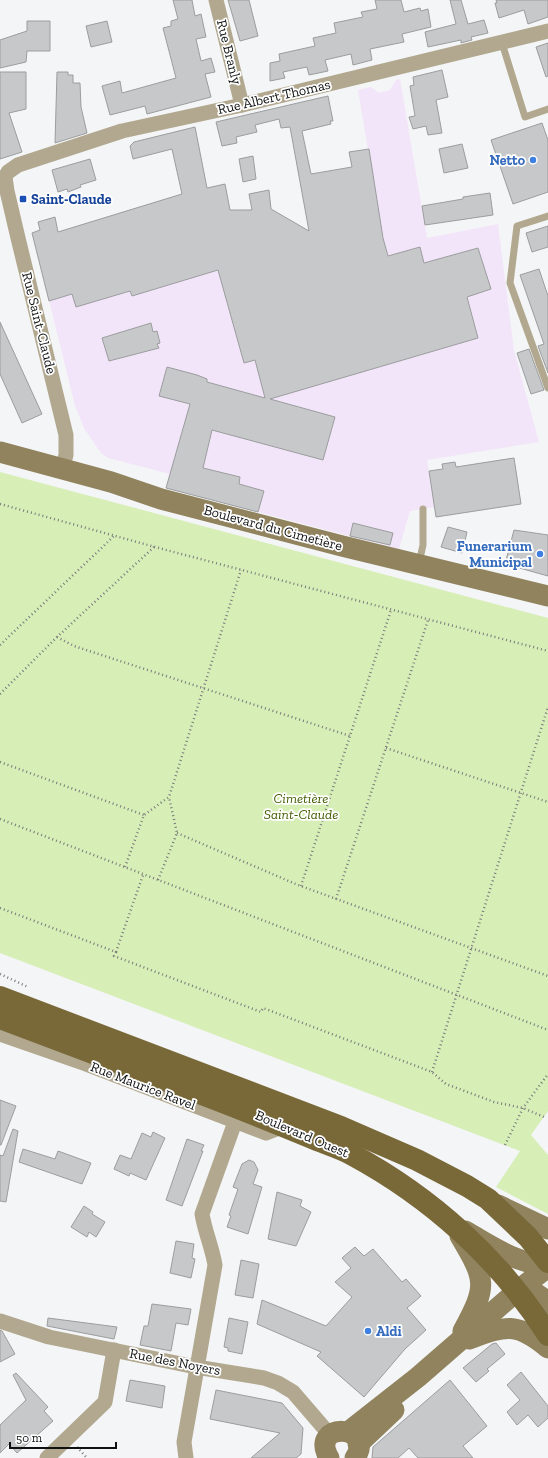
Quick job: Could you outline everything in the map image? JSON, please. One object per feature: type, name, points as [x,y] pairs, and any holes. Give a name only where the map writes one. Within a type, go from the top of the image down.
[{"type":"main road","name":"Boulevard du Cimetière","points":[[0,452],[111,482],[161,499],[418,565],[548,596]]},
{"type":"main road","name":"Boulevard Ouest","points":[[0,997],[365,1136],[417,1160],[467,1186],[488,1199],[528,1237],[545,1268]]},
{"type":"main road","name":"Boulevard Ouest","points":[[0,1018],[284,1126],[350,1154],[369,1164],[403,1185],[454,1225],[478,1248],[517,1291],[534,1313],[548,1335]]},
{"type":"main road","points":[[488,1199],[548,1229]]},
{"type":"main road","points":[[454,1225],[511,1258],[545,1268]]},
{"type":"main road","points":[[454,1225],[475,1262],[482,1284],[478,1305],[457,1344]]},
{"type":"main road","points":[[337,1448],[545,1268]]},
{"type":"main road","points":[[517,1291],[526,1290],[533,1292],[548,1305]]},
{"type":"main road","points":[[457,1344],[496,1330],[508,1328],[526,1333],[548,1348]]},
{"type":"street","name":"Rue Branly","points":[[216,0],[242,105]]},
{"type":"street","name":"Rue Albert Thomas","points":[[3,177],[18,165],[122,131],[242,105],[548,32]]},
{"type":"street","name":"Rue Saint-Claude","points":[[3,177],[66,435],[66,455],[62,468]]},
{"type":"street","name":"Rue Maurice Ravel","points":[[0,1034],[86,1064],[266,1133],[284,1126]]},
{"type":"street","points":[[186,1458],[184,1442],[215,1265],[213,1252],[204,1227],[202,1214],[235,1122]]},
{"type":"street","name":"Rue des Noyers","points":[[0,1321],[48,1337],[196,1367],[264,1378],[278,1383],[293,1392],[337,1448]]},
{"type":"street","points":[[48,1458],[105,1402],[114,1350]]},
{"type":"lane","points":[[502,43],[525,117],[548,109]]},
{"type":"lane","points":[[548,216],[517,226],[510,283],[548,388]]},
{"type":"lane","points":[[418,565],[423,545],[423,509]]},
{"type":"path","points":[[0,504],[154,547],[548,651]]},
{"type":"path","points":[[0,645],[114,536]]},
{"type":"path","points":[[0,694],[57,637],[154,547]]},
{"type":"path","points":[[158,880],[177,833],[169,797],[241,570]]},
{"type":"path","points":[[301,886],[391,610]]},
{"type":"path","points":[[336,899],[428,620]]},
{"type":"path","points":[[57,637],[74,646],[350,736]]},
{"type":"path","points":[[0,639],[5,640]]},
{"type":"path","points":[[432,1072],[548,707]]},
{"type":"path","points":[[386,748],[548,802]]},
{"type":"path","points":[[0,762],[144,815]]},
{"type":"path","points":[[125,868],[144,815],[169,797]]},
{"type":"path","points":[[0,819],[456,996],[548,1030]]},
{"type":"path","points":[[177,833],[301,886],[548,976]]},
{"type":"path","points":[[143,875],[114,956],[262,1012],[264,1008],[432,1072],[446,1084],[494,1102],[523,1108],[544,1117]]},
{"type":"path","points":[[0,908],[116,952]]},
{"type":"path","points":[[505,1146],[523,1108],[548,1074]]},
{"type":"shaded area","points":[[400,79],[427,238],[498,224],[514,350],[539,442],[427,460],[435,507],[410,511],[399,549],[166,488],[170,474],[108,458],[101,453],[85,430],[75,406],[34,239],[194,190],[199,211],[271,209],[309,231],[381,228],[358,90],[371,87],[379,93],[390,90],[396,80]]},
{"type":"green space","name":"Cimetière Saint-Claude","points":[[0,472],[548,618],[548,1111],[531,1135],[548,1155],[548,1214],[496,1187],[520,1151],[0,953]]},
{"type":"building","points":[[173,0],[192,0],[195,16],[201,14],[206,37],[196,39],[201,61],[211,58],[215,72],[205,74],[211,97],[147,114],[145,106],[110,115],[102,86],[120,81],[122,93],[176,78],[163,28],[171,26],[171,21],[178,19]]},
{"type":"building","points":[[228,0],[249,0],[258,36],[240,41]]},
{"type":"building","points":[[375,0],[401,0],[404,12],[420,8],[421,11],[428,9],[431,27],[402,34],[404,42],[370,49],[372,60],[353,65],[351,54],[325,60],[328,71],[309,75],[307,67],[283,72],[285,78],[270,81],[270,63],[280,61],[279,54],[315,46],[313,38],[336,33],[334,23],[363,17],[361,12],[377,9]]},
{"type":"building","points":[[450,0],[461,0],[468,24],[484,20],[488,33],[471,37],[472,40],[461,43],[461,40],[428,47],[425,32],[456,24]]},
{"type":"building","points":[[496,0],[548,0],[548,17],[528,24],[524,10],[499,18],[495,3],[497,3]]},
{"type":"building","points":[[27,21],[50,21],[50,51],[27,51],[26,62],[0,68],[0,40],[27,31]]},
{"type":"building","points":[[107,21],[112,42],[91,47],[86,26]]},
{"type":"building","points":[[548,43],[548,76],[546,77],[536,47]]},
{"type":"building","points":[[442,70],[448,97],[436,100],[442,133],[428,135],[426,126],[413,129],[409,117],[415,116],[410,86],[414,85],[413,77]]},
{"type":"building","points":[[0,72],[26,72],[26,109],[9,113],[22,152],[0,159]]},
{"type":"building","points":[[57,72],[68,72],[68,75],[73,75],[73,83],[80,83],[81,107],[87,133],[55,143]]},
{"type":"building","points":[[328,96],[333,121],[330,121],[331,124],[302,131],[311,174],[352,167],[349,152],[369,149],[383,238],[388,256],[420,247],[424,263],[478,248],[491,289],[467,297],[478,338],[270,399],[335,417],[323,460],[212,430],[203,468],[240,477],[239,484],[264,491],[258,512],[166,488],[190,404],[159,396],[167,367],[197,375],[207,379],[207,382],[265,398],[255,360],[244,363],[218,270],[132,296],[130,291],[76,307],[72,294],[49,301],[32,233],[40,230],[38,222],[55,217],[58,232],[182,194],[172,149],[133,159],[130,146],[134,142],[195,127],[207,188],[225,184],[230,210],[252,210],[249,194],[269,190],[271,209],[309,231],[290,127],[281,128],[279,119],[255,125],[257,132],[236,137],[237,143],[222,146],[216,122]]},
{"type":"building","points":[[542,123],[548,140],[548,192],[513,204],[491,140]]},
{"type":"building","points":[[462,144],[468,168],[444,173],[439,149]]},
{"type":"building","points":[[253,156],[256,179],[243,182],[239,159]]},
{"type":"building","points":[[90,159],[96,180],[80,185],[81,187],[68,192],[67,189],[58,192],[52,170]]},
{"type":"building","points":[[490,193],[493,215],[425,225],[422,206]]},
{"type":"building","points":[[548,226],[548,247],[532,252],[526,233]]},
{"type":"building","points":[[539,269],[548,296],[548,373],[538,346],[544,344],[520,275]]},
{"type":"building","points":[[0,322],[42,414],[22,423],[0,374]]},
{"type":"building","points":[[151,323],[153,332],[157,331],[160,343],[157,344],[159,348],[109,361],[102,338]]},
{"type":"building","points":[[529,349],[544,390],[531,394],[517,353]]},
{"type":"building","points":[[514,458],[521,504],[436,517],[429,471],[443,469],[442,464],[455,462],[456,467]]},
{"type":"building","points":[[353,523],[393,533],[390,545],[350,536]]},
{"type":"building","points":[[448,527],[467,532],[462,553],[441,547]]},
{"type":"building","points":[[514,530],[548,535],[548,576],[505,564]]},
{"type":"building","points":[[0,1100],[16,1106],[1,1145],[0,1145]]},
{"type":"building","points":[[13,1129],[18,1131],[6,1202],[0,1201],[0,1155],[3,1156]]},
{"type":"building","points":[[153,1132],[165,1138],[146,1180],[130,1173],[129,1176],[114,1169],[120,1155],[131,1159],[142,1133],[151,1137]]},
{"type":"building","points":[[187,1139],[204,1145],[182,1206],[166,1200]]},
{"type":"building","points":[[23,1149],[55,1159],[58,1151],[91,1163],[82,1184],[19,1162]]},
{"type":"building","points":[[249,1160],[254,1162],[258,1170],[253,1184],[262,1187],[248,1234],[227,1227],[231,1216],[229,1215],[238,1189],[233,1187],[242,1164]]},
{"type":"building","points":[[277,1192],[302,1200],[300,1206],[311,1212],[296,1246],[268,1239]]},
{"type":"building","points":[[84,1206],[93,1212],[92,1214],[105,1222],[96,1237],[89,1232],[87,1237],[71,1227]]},
{"type":"building","points":[[176,1241],[194,1244],[192,1258],[195,1259],[191,1278],[170,1273]]},
{"type":"building","points":[[355,1247],[364,1256],[373,1249],[402,1282],[406,1279],[421,1296],[407,1308],[426,1330],[405,1349],[364,1397],[317,1356],[321,1352],[257,1324],[262,1300],[326,1326],[352,1297],[335,1282],[351,1268],[342,1258]]},
{"type":"building","points":[[241,1260],[259,1264],[253,1298],[235,1295]]},
{"type":"building","points":[[152,1304],[191,1309],[188,1325],[176,1323],[171,1351],[140,1345],[144,1326],[148,1326]]},
{"type":"building","points":[[48,1318],[117,1327],[114,1339],[47,1326]]},
{"type":"building","points":[[229,1318],[248,1322],[242,1354],[228,1351],[228,1348],[224,1347]]},
{"type":"building","points":[[0,1330],[15,1354],[0,1362]]},
{"type":"building","points":[[496,1343],[505,1354],[487,1369],[489,1371],[476,1382],[463,1368],[492,1344]]},
{"type":"building","points":[[521,1372],[548,1406],[548,1418],[538,1427],[528,1415],[517,1425],[507,1412],[520,1400],[507,1385]]},
{"type":"building","points":[[16,1373],[48,1407],[44,1411],[53,1421],[17,1453],[9,1444],[0,1453],[0,1425],[26,1400],[13,1375]]},
{"type":"building","points":[[130,1380],[165,1386],[162,1408],[126,1401]]},
{"type":"building","points":[[450,1380],[487,1426],[463,1446],[473,1458],[418,1458],[409,1448],[398,1458],[372,1458],[373,1447]]},
{"type":"building","points":[[216,1390],[282,1403],[303,1428],[301,1454],[296,1458],[251,1458],[280,1433],[210,1419]]},
{"type":"place","name":"Netto","points":[[533,160]]},
{"type":"place","name":"Saint-Claude","points":[[23,199]]},
{"type":"place","name":"Funerarium Municipal","points":[[540,554]]},
{"type":"place","name":"Aldi","points":[[368,1331]]}]
